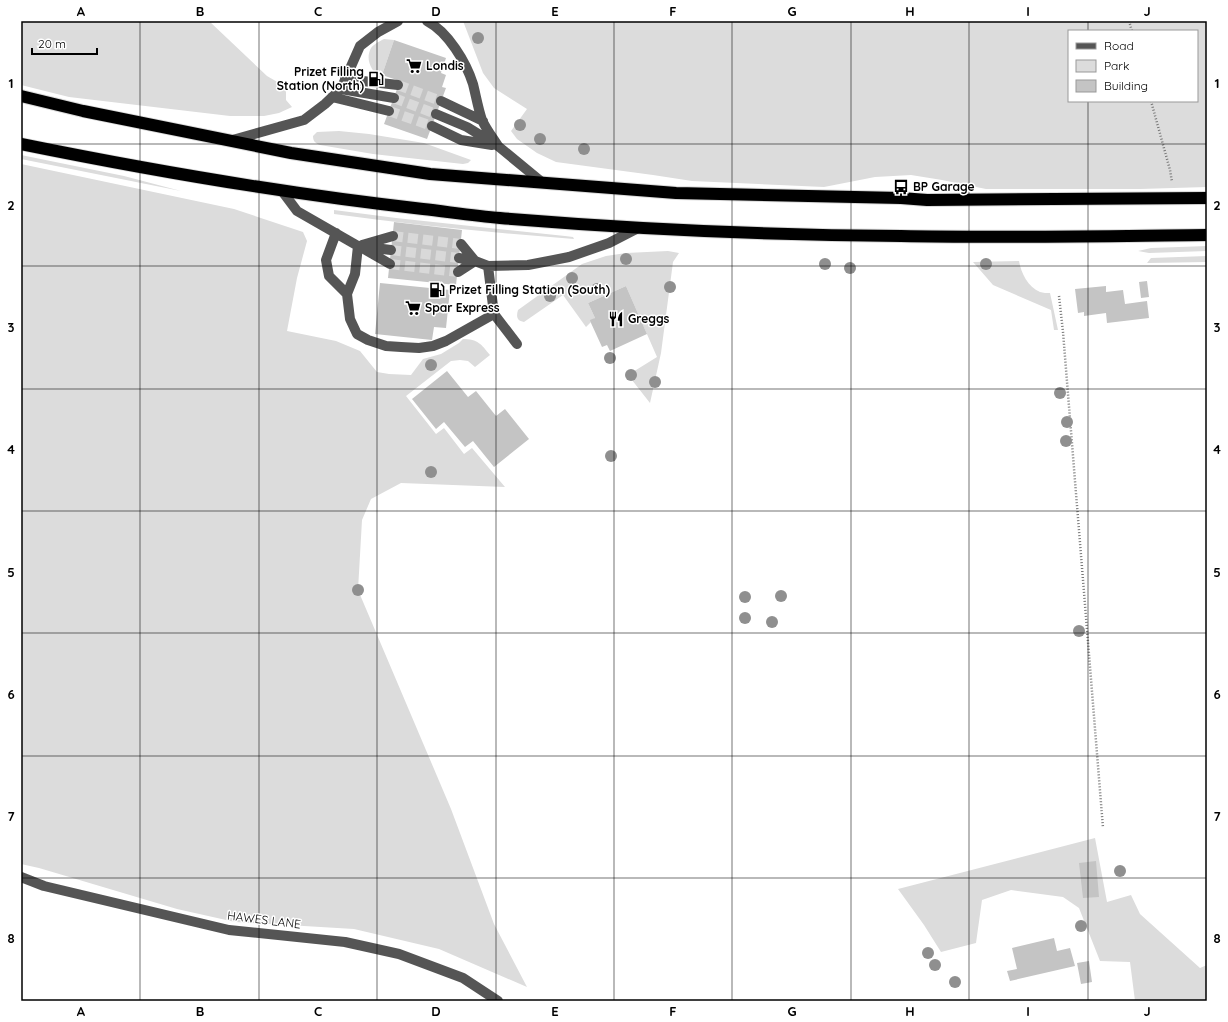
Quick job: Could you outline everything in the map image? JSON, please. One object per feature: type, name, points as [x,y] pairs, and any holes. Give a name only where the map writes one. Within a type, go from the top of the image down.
[{"type":"highway","points":[[21,96],[83,111],[291,153],[430,174],[543,184],[676,193],[927,200],[1207,198]]},
{"type":"highway","points":[[21,144],[282,191],[352,201],[498,218],[718,232],[900,236],[1054,237],[1207,235]]},
{"type":"street","points":[[229,141],[304,120],[332,97],[343,84],[360,46],[378,32],[398,21]]},
{"type":"street","points":[[428,21],[444,33],[457,50],[472,82],[483,121],[498,146]]},
{"type":"street","points":[[343,84],[398,85]]},
{"type":"street","points":[[343,84],[394,98]]},
{"type":"street","points":[[332,97],[389,111]]},
{"type":"street","points":[[441,101],[483,121]]},
{"type":"street","points":[[436,114],[467,127],[498,146],[543,184]]},
{"type":"street","points":[[432,126],[461,140],[498,146]]},
{"type":"street","points":[[282,191],[297,211],[390,264]]},
{"type":"street","points":[[459,258],[475,261],[488,266],[528,265],[569,257],[609,243],[640,228]]},
{"type":"street","points":[[336,233],[326,260],[329,276],[347,294]]},
{"type":"street","points":[[358,246],[393,236]]},
{"type":"street","points":[[461,244],[475,261]]},
{"type":"street","points":[[358,246],[392,250]]},
{"type":"street","points":[[358,246],[355,274],[347,294],[350,319],[358,334],[368,340],[386,346],[419,348],[433,346],[446,341],[494,314]]},
{"type":"street","points":[[458,272],[475,261]]},
{"type":"street","points":[[488,266],[494,314],[517,344]]},
{"type":"street","name":"HAWES LANE","points":[[21,877],[44,886],[229,930],[345,942],[399,954],[463,978],[498,1001]]},
{"type":"path","points":[[1151,102],[1170,170],[1172,188]]},
{"type":"path","points":[[1059,296],[1103,828]]},
{"type":"green space","points":[[21,21],[209,21],[267,76],[286,87],[286,100],[292,107],[279,113],[264,116],[230,116],[69,97],[21,85]]},
{"type":"green space","points":[[463,21],[1207,21],[1207,187],[1140,189],[986,189],[911,175],[875,177],[824,187],[692,181],[556,162],[537,153],[517,139],[511,131],[527,109],[494,88],[483,73]]},
{"type":"green space","points":[[384,39],[394,40],[380,77],[370,64],[369,52],[372,47]]},
{"type":"green space","points":[[339,131],[369,134],[424,143],[471,160],[468,163],[463,164],[373,154],[320,145],[313,139],[313,136],[317,132]]},
{"type":"green space","points":[[21,155],[124,176],[181,191],[21,159]]},
{"type":"green space","points":[[21,164],[234,209],[303,232],[307,241],[297,278],[287,331],[336,341],[360,351],[377,372],[411,375],[423,359],[441,354],[463,339],[476,341],[490,355],[475,367],[468,361],[451,361],[406,396],[436,434],[444,428],[464,454],[472,448],[505,487],[401,483],[371,499],[362,520],[358,590],[451,809],[494,924],[527,987],[439,949],[354,929],[235,922],[177,909],[21,864]]},
{"type":"green space","points":[[334,210],[565,236],[573,237],[574,239],[394,222],[334,214]]},
{"type":"green space","points":[[1207,246],[1207,251],[1149,253],[1138,251],[1151,248]]},
{"type":"green space","points":[[668,251],[679,253],[673,262],[661,353],[650,403],[628,375],[657,357],[626,286],[588,303],[595,318],[586,327],[563,295],[524,322],[520,321],[518,318],[518,310],[582,264],[606,256],[626,253]]},
{"type":"green space","points":[[1207,256],[1207,262],[1147,263],[1151,258]]},
{"type":"green space","points":[[1019,261],[1023,275],[1032,287],[1040,292],[1050,293],[1058,330],[1054,330],[1051,310],[993,285],[973,262]]},
{"type":"green space","points":[[1095,838],[1107,902],[1131,895],[1140,914],[1200,968],[1207,965],[1207,1001],[1135,1001],[1130,962],[1100,961],[1079,908],[1063,897],[1011,890],[982,900],[976,943],[941,952],[898,889]]},
{"type":"building","points":[[394,40],[446,58],[441,73],[446,75],[442,87],[446,88],[427,139],[384,124],[400,81],[382,75]]},
{"type":"building","points":[[394,222],[462,230],[456,285],[388,278]]},
{"type":"building","points":[[1147,281],[1149,297],[1141,298],[1139,282]]},
{"type":"building","name":"Spar Express","points":[[380,283],[450,290],[446,328],[434,327],[432,340],[375,334]]},
{"type":"building","name":"Greggs","points":[[626,286],[647,334],[610,351],[607,345],[602,347],[591,323],[590,320],[595,318],[588,303]]},
{"type":"building","points":[[1106,286],[1106,292],[1123,290],[1125,304],[1147,301],[1149,318],[1107,323],[1106,313],[1084,316],[1084,312],[1078,313],[1075,289]]},
{"type":"building","points":[[447,371],[468,397],[476,391],[496,416],[505,409],[529,439],[494,467],[473,441],[465,447],[444,422],[436,429],[412,399]]},
{"type":"building","points":[[1096,861],[1099,897],[1083,898],[1079,863]]},
{"type":"building","points":[[1054,938],[1057,951],[1070,948],[1075,966],[1010,981],[1007,971],[1017,969],[1012,948]]},
{"type":"building","points":[[1089,961],[1092,982],[1081,984],[1077,963]]},
{"type":"tunnel","points":[[398,85],[441,101]]},
{"type":"tunnel","points":[[394,98],[436,114]]},
{"type":"tunnel","points":[[389,111],[432,126]]},
{"type":"tunnel","points":[[393,236],[461,244]]},
{"type":"tunnel","points":[[391,250],[459,258]]},
{"type":"tunnel","points":[[390,264],[458,272]]},
{"type":"place","name":"Londis","points":[[414,66]]},
{"type":"place","name":"Prizet Filling Station (North)","points":[[376,79]]},
{"type":"place","name":"BP Garage","points":[[901,187]]},
{"type":"place","name":"Prizet Filling Station (South)","points":[[437,290]]},
{"type":"place","name":"Spar Express","points":[[413,308]]},
{"type":"place","name":"Greggs","points":[[616,319]]}]
